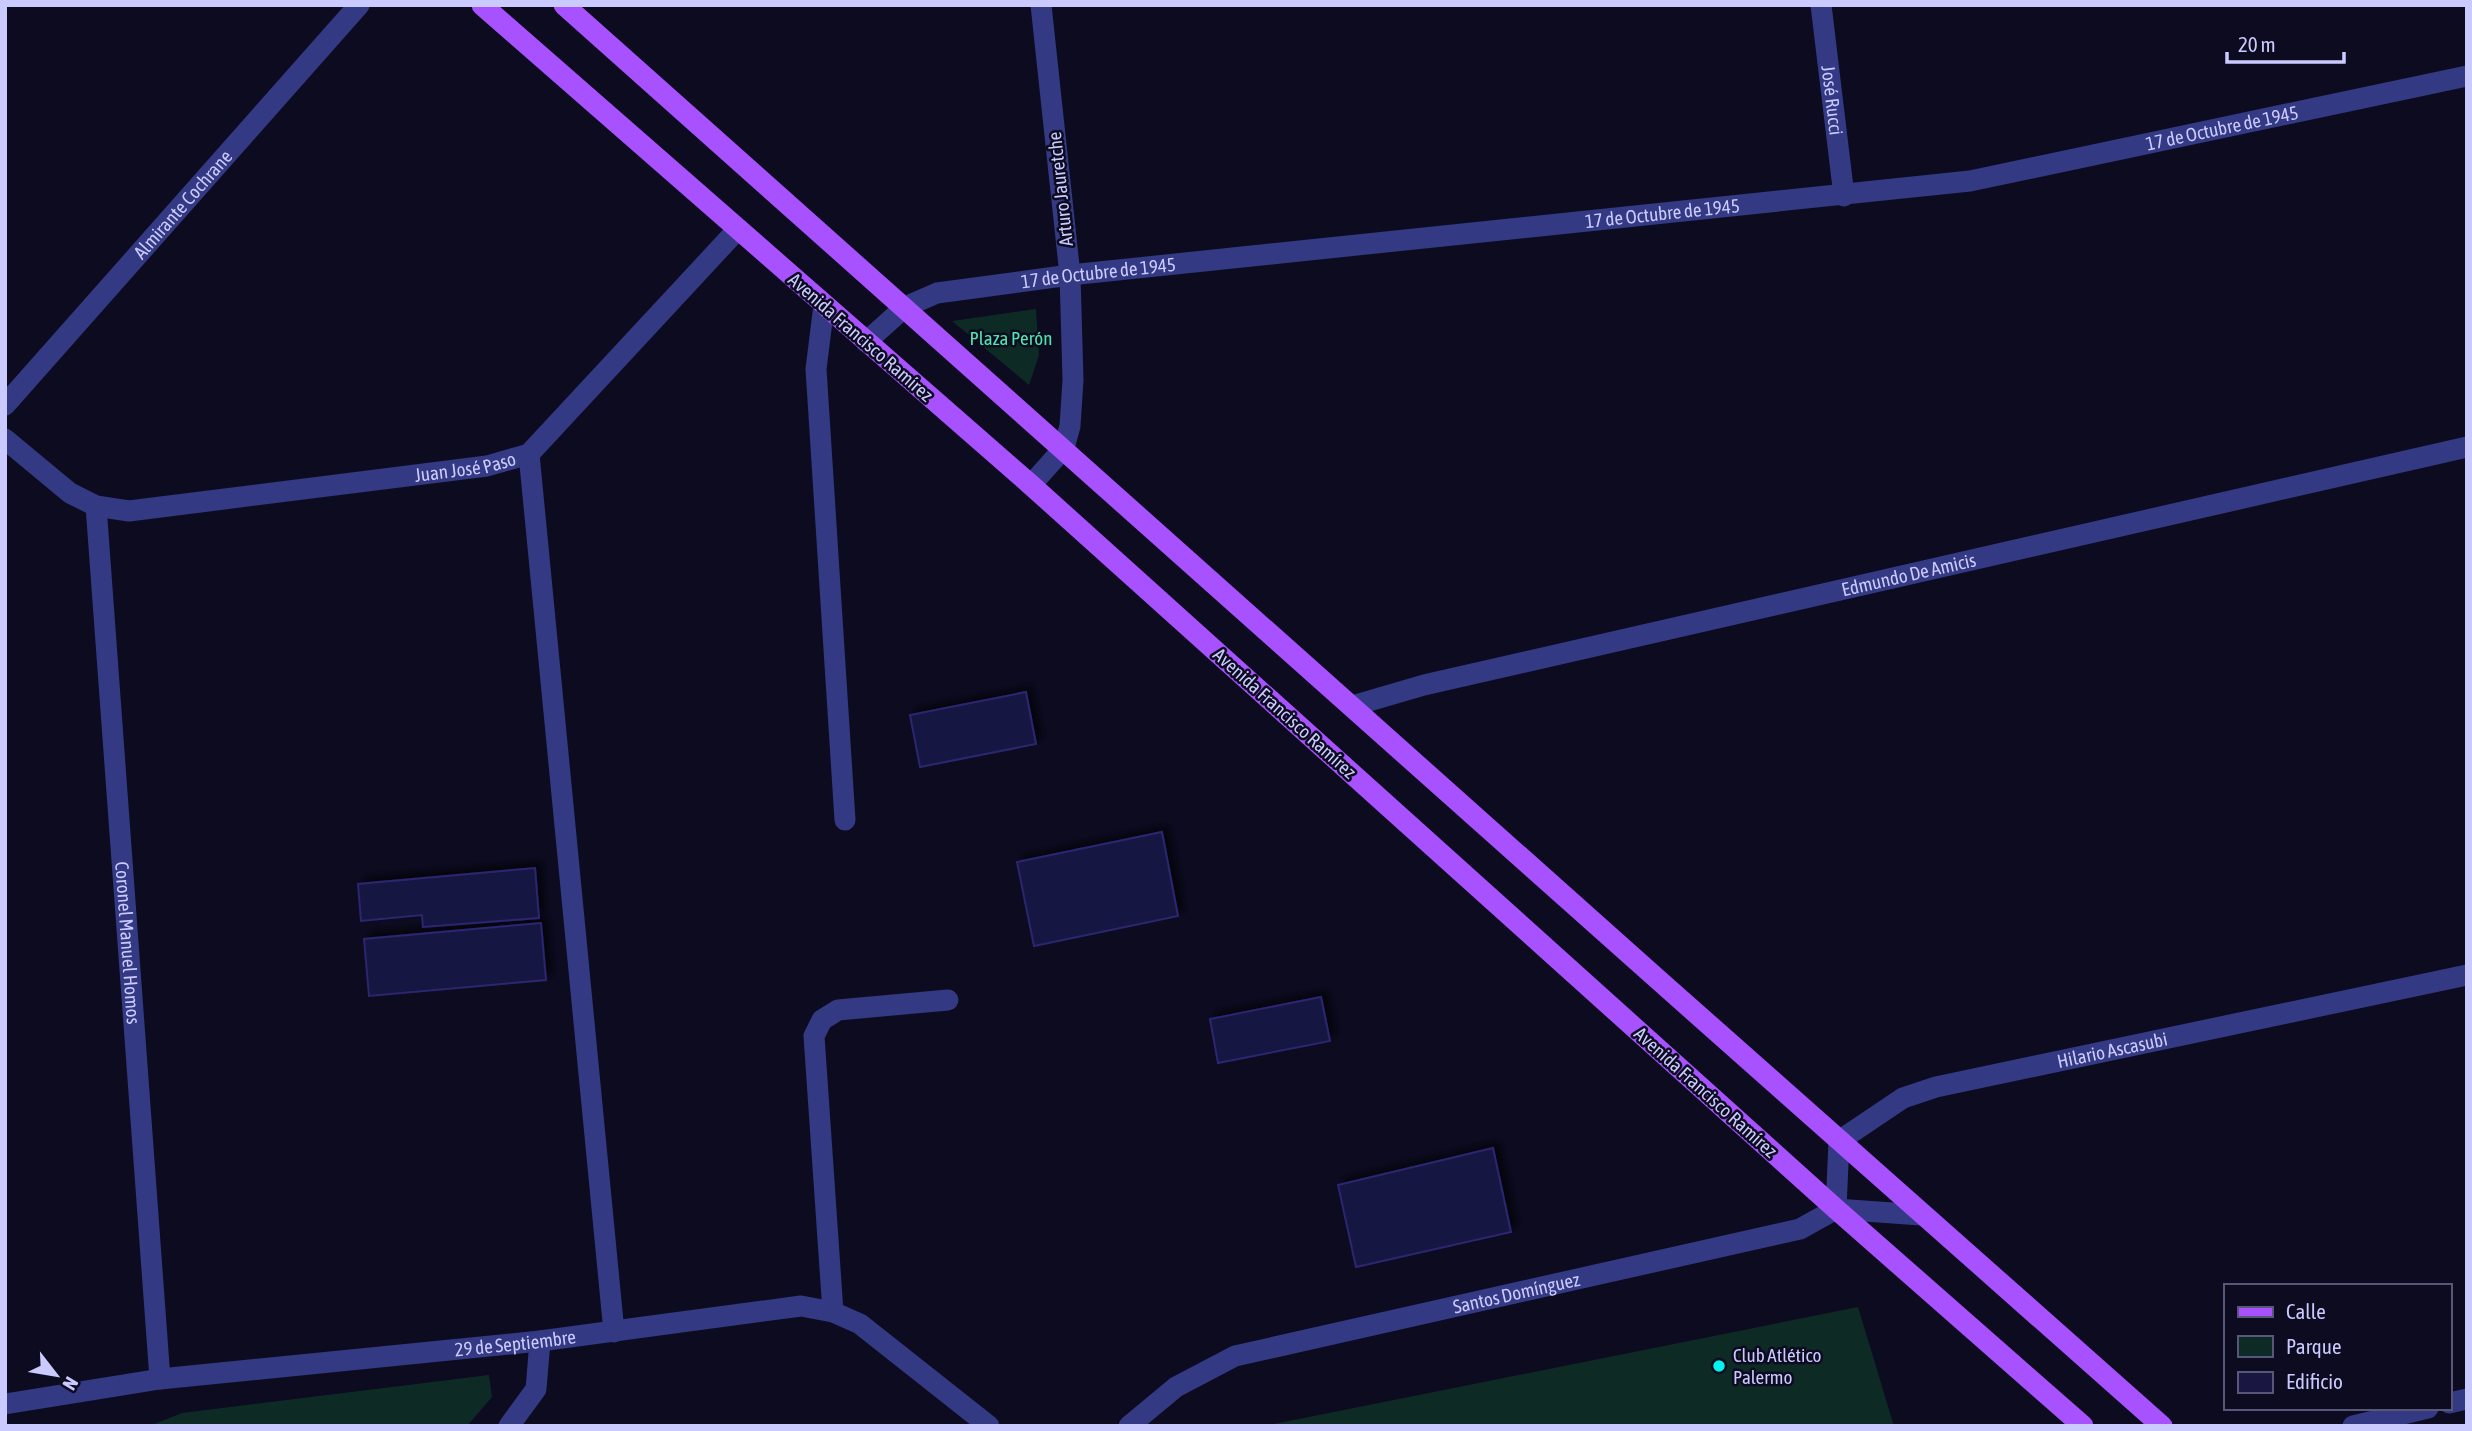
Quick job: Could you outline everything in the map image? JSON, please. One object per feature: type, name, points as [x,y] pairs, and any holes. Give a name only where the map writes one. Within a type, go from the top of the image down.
[{"type":"main road","name":"Avenida Francisco Ramírez","points":[[482,5],[1031,485],[1836,1209],[2083,1426]]},
{"type":"main road","points":[[564,5],[1064,448],[1921,1215],[2162,1426]]},
{"type":"street","name":"Almirante Cochrane","points":[[5,405],[359,5]]},
{"type":"street","name":"Arturo Jauretche","points":[[1041,5],[1069,275],[1073,380],[1070,426],[1064,448]]},
{"type":"street","name":"José Rucci","points":[[1821,5],[1844,196]]},
{"type":"street","name":"17 de Octubre de 1945","points":[[866,342],[905,307],[937,293],[1069,275],[1970,181],[2467,76]]},
{"type":"street","name":"Juan José Paso","points":[[96,506],[129,511],[487,466],[529,454],[738,229]]},
{"type":"street","points":[[824,305],[816,369],[845,820]]},
{"type":"street","points":[[5,439],[70,493],[96,506]]},
{"type":"street","name":"Edmundo De Amicis","points":[[1352,706],[1438,682],[2467,447]]},
{"type":"street","points":[[1031,485],[1064,448]]},
{"type":"street","points":[[529,454],[614,1332]]},
{"type":"street","name":"Coronel Manuel Homos","points":[[96,506],[160,1379]]},
{"type":"street","name":"Hilario Ascasubi","points":[[1839,1141],[1903,1098],[1936,1087],[2467,975]]},
{"type":"street","points":[[834,1312],[814,1036],[821,1020],[838,1010],[948,1000]]},
{"type":"street","points":[[1839,1141],[1836,1209],[1921,1215]]},
{"type":"street","name":"Santos Domínguez","points":[[1131,1425],[1176,1387],[1235,1356],[1800,1228],[1836,1209]]},
{"type":"street","name":"29 de Septiembre","points":[[5,1404],[160,1379],[540,1341],[801,1307],[834,1312],[860,1324],[989,1426]]},
{"type":"street","points":[[509,1426],[536,1389],[540,1341]]},
{"type":"street","points":[[2353,1426],[2420,1410]]},
{"type":"green space","name":"Plaza Perón","points":[[1036,309],[1039,355],[1029,385],[952,321]]},
{"type":"green space","name":"Club Atlético Palermo","points":[[1858,1307],[1894,1426],[1264,1426]]},
{"type":"green space","points":[[489,1375],[492,1397],[467,1426],[149,1426],[182,1413]]},
{"type":"building","points":[[1026,692],[1036,744],[920,767],[910,715]]},
{"type":"building","points":[[1162,832],[1178,916],[1034,946],[1017,862]]},
{"type":"building","points":[[535,868],[539,918],[423,927],[422,915],[361,921],[358,884]]},
{"type":"building","points":[[541,923],[546,980],[369,996],[364,939]]},
{"type":"building","points":[[1321,997],[1330,1041],[1218,1063],[1210,1019]]},
{"type":"building","points":[[1493,1148],[1511,1232],[1356,1267],[1338,1185]]},
{"type":"place","name":"Club Atlético Palermo","points":[[1719,1366]]}]
